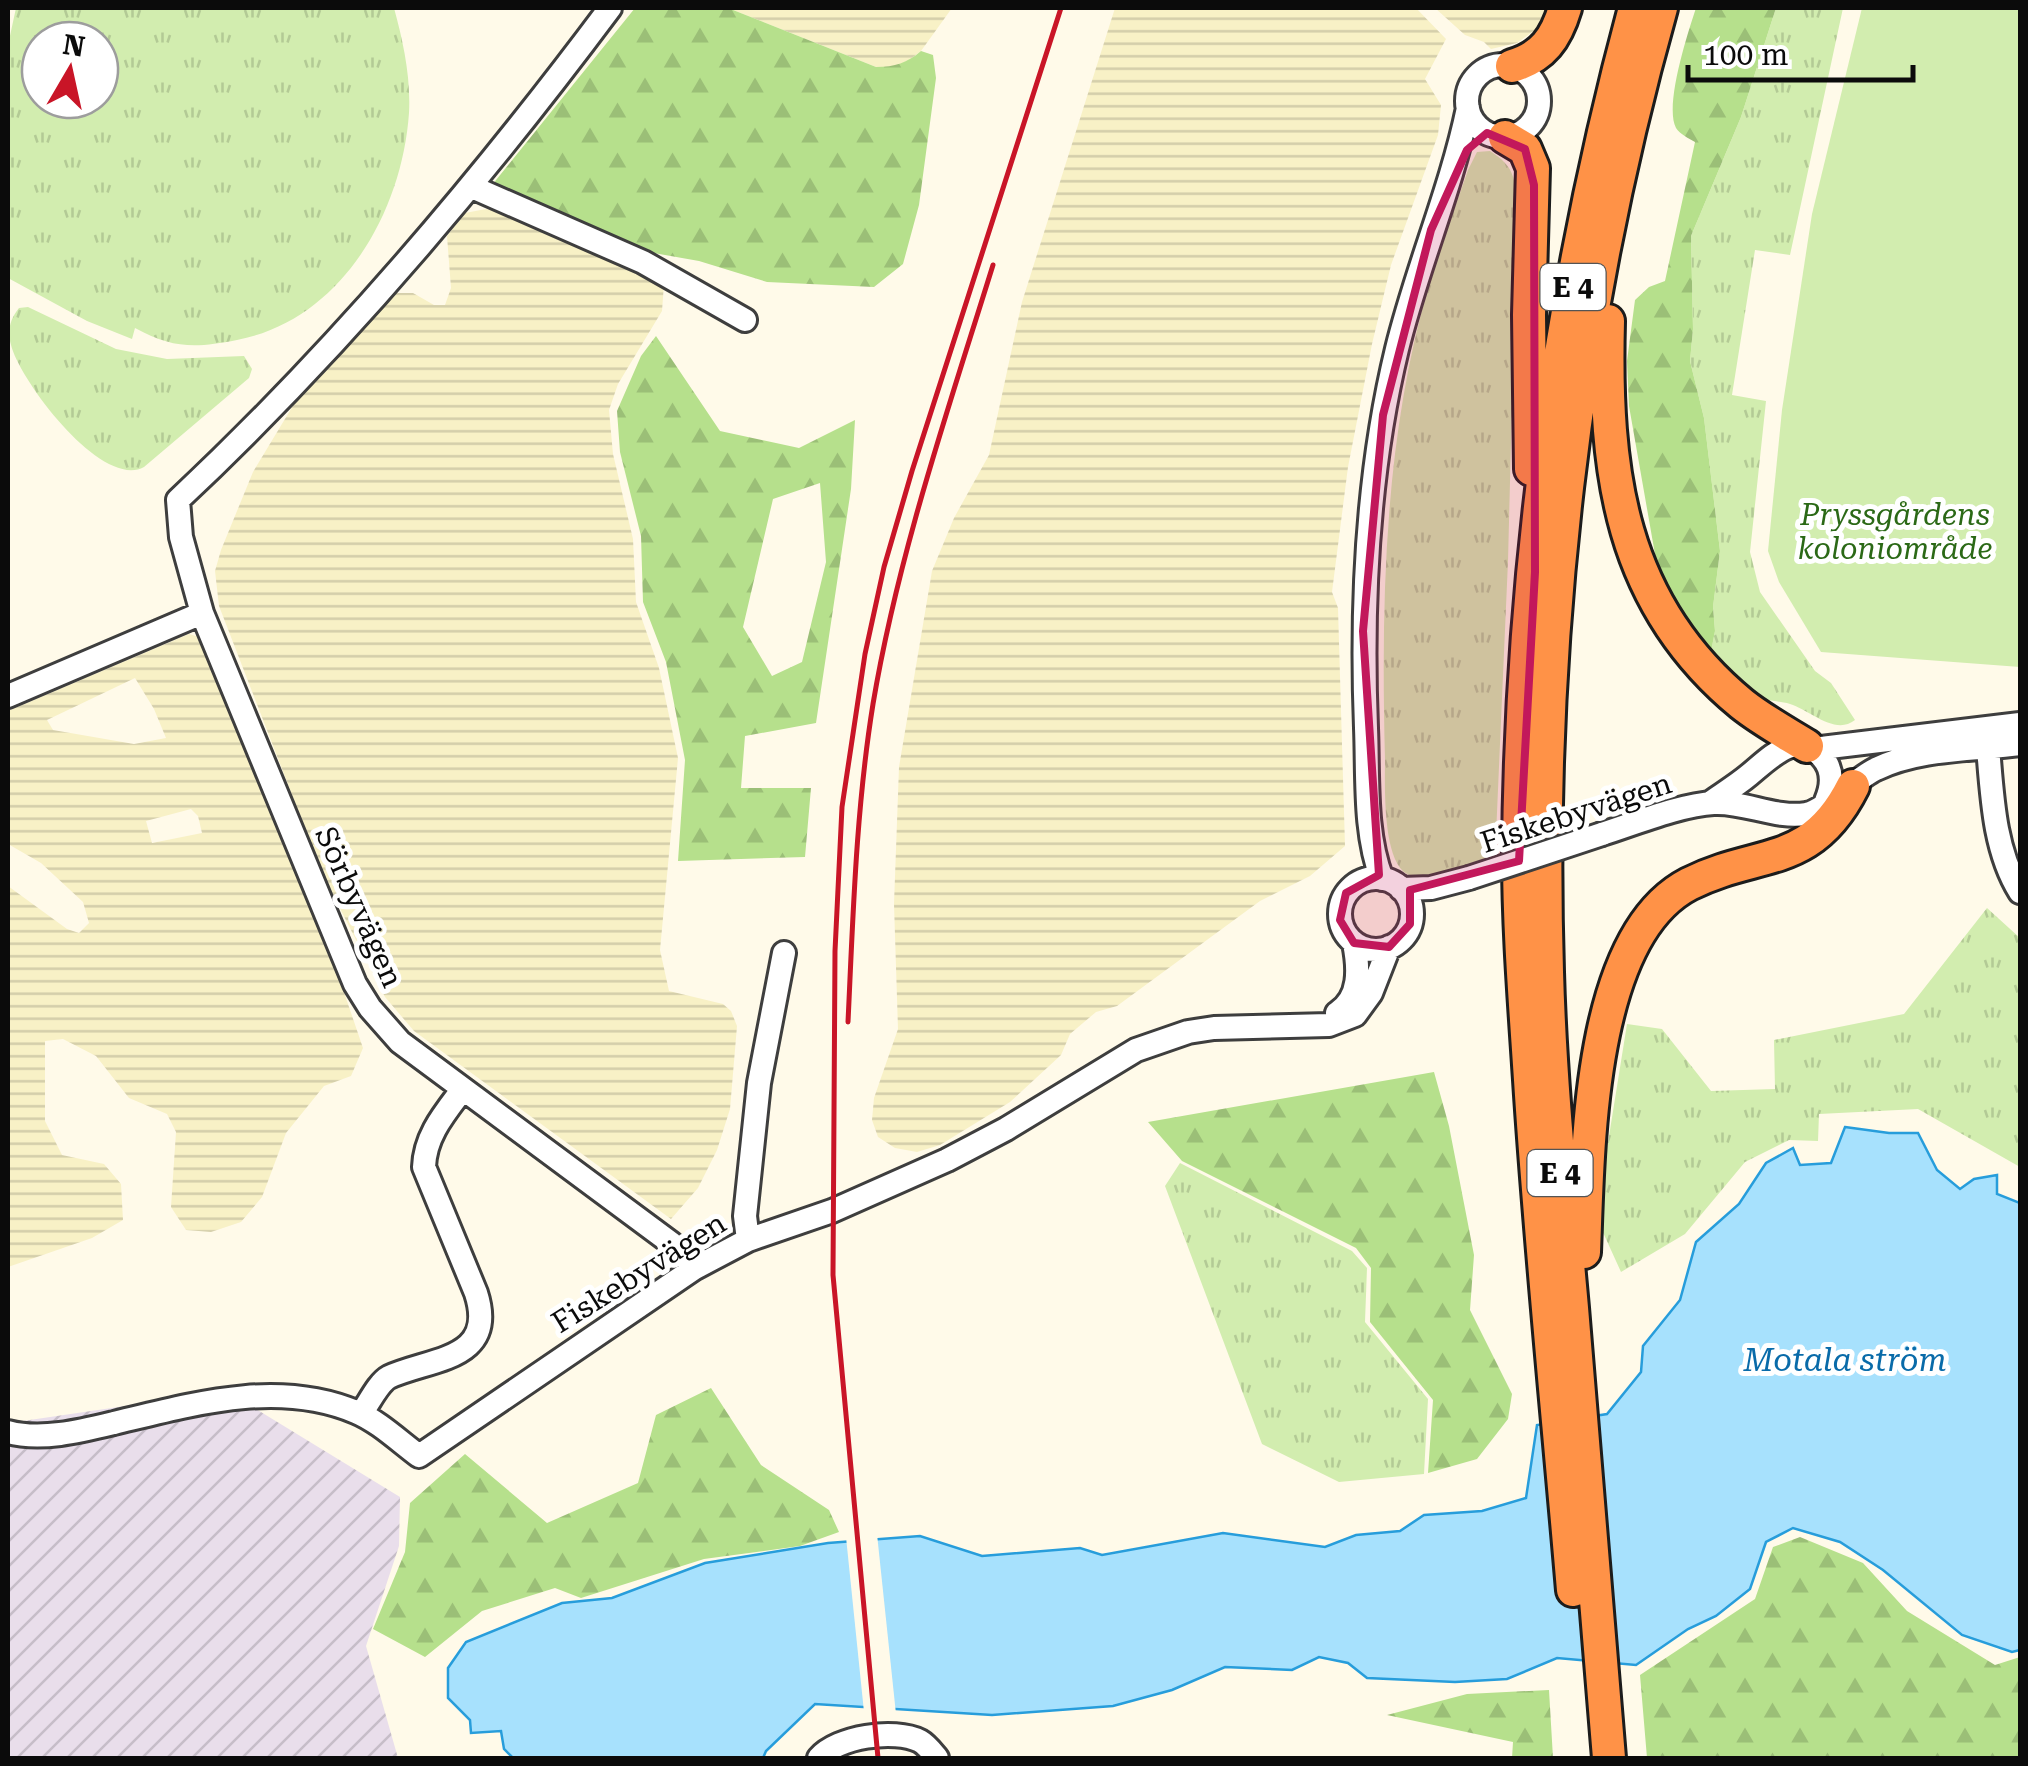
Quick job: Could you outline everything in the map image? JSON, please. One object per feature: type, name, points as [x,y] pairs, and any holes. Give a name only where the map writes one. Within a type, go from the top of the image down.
[{"type":"highway","points":[[1512,66],[1529,61],[1545,48],[1559,28],[1565,8]]},
{"type":"highway","name":"E 4","points":[[1609,1758],[1594,1703],[1566,1372],[1538,1198],[1519,860],[1520,766],[1535,572],[1562,352],[1589,194],[1635,8]]},
{"type":"highway","name":"E 4","points":[[1566,1372],[1572,1302],[1547,975],[1547,761],[1553,652],[1571,463],[1594,302],[1661,8]]},
{"type":"highway","points":[[1496,135],[1525,149],[1533,168],[1529,425],[1535,572]]},
{"type":"highway","points":[[1614,202],[1607,401],[1619,506],[1634,557],[1669,624],[1696,659],[1746,707],[1810,748]]},
{"type":"highway","points":[[1572,1302],[1584,1260],[1590,1115],[1596,1072],[1626,962],[1648,921],[1675,894],[1689,884],[1752,862],[1797,831],[1832,799]]},
{"type":"highway","name":"E 4","points":[[1587,1758],[1594,1703]]},
{"type":"street","name":"Sörbyvägen","points":[[610,8],[472,187],[271,408],[178,500],[195,616],[355,984],[370,1008],[400,1042],[672,1243],[695,1268]]},
{"type":"street","points":[[1382,883],[1346,893],[1340,910],[1343,929],[1354,943],[1371,950],[1389,948],[1407,932],[1411,916],[1409,902],[1382,883],[1372,849],[1363,631],[1371,497],[1396,350],[1449,183],[1470,88],[1475,78],[1491,67],[1512,66],[1529,76],[1539,104],[1531,123],[1515,134],[1496,135],[1467,150],[1449,183]]},
{"type":"street","points":[[1468,108],[1474,123],[1496,135]]},
{"type":"street","points":[[472,187],[643,262],[744,320]]},
{"type":"street","points":[[8,696],[195,616]]},
{"type":"street","name":"Fiskebyvägen","points":[[1711,802],[1793,815],[1832,799],[1871,771],[1909,757],[1987,738],[2020,724]]},
{"type":"street","points":[[1987,738],[1998,835],[2020,892]]},
{"type":"street","name":"Fiskebyvägen","points":[[1382,883],[1431,888],[1711,802],[1780,749],[1987,738],[2020,744]]},
{"type":"street","points":[[1810,748],[1821,755],[1830,772],[1832,799]]},
{"type":"street","name":"Fiskebyvägen","points":[[1411,916],[1426,902],[1465,879]]},
{"type":"street","name":"Fiskebyvägen","points":[[1306,1025],[1332,1016],[1350,1000],[1358,973],[1354,943]]},
{"type":"street","name":"Fiskebyvägen","points":[[8,1432],[58,1433],[184,1406],[293,1394],[361,1414],[419,1456],[695,1268],[748,1240],[832,1212],[947,1160],[1136,1050],[1160,1040],[1214,1028],[1329,1024],[1355,1015],[1371,993],[1389,948]]},
{"type":"street","points":[[748,1240],[745,1216],[759,1083],[784,953]]},
{"type":"street","points":[[361,1414],[384,1379],[460,1354],[472,1342],[478,1323],[480,1305],[476,1293],[424,1167],[432,1132],[462,1090]]},
{"type":"street","points":[[819,1758],[828,1748],[842,1742],[904,1736],[929,1747],[937,1758]]},
{"type":"highlighted area","points":[[1487,133],[1525,149],[1534,185],[1535,572],[1519,861],[1410,890],[1410,924],[1389,947],[1354,943],[1340,920],[1346,893],[1379,875],[1363,631],[1383,415],[1431,230],[1467,150]]},
{"type":"shaded area","points":[[728,8],[952,8],[921,51],[893,67],[876,67]]},
{"type":"shaded area","points":[[1115,8],[1416,8],[1446,39],[1425,79],[1441,105],[1438,135],[1391,265],[1372,344],[1348,467],[1332,592],[1338,608],[1345,846],[1310,876],[1260,901],[1117,1006],[1096,1012],[1070,1034],[1061,1055],[1010,1102],[940,1145],[917,1152],[895,1148],[878,1137],[872,1120],[874,1098],[898,1029],[894,904],[899,767],[932,571],[954,518],[989,455],[1022,302]]},
{"type":"shaded area","points":[[1435,8],[1550,8],[1543,24],[1517,43],[1491,49],[1465,35]]},
{"type":"shaded area","points":[[500,211],[646,270],[664,284],[662,311],[618,384],[609,410],[613,454],[633,539],[636,602],[659,668],[678,758],[660,950],[669,991],[723,1004],[737,1026],[730,1109],[717,1150],[698,1188],[671,1219],[414,1031],[385,997],[323,875],[219,606],[215,571],[221,550],[253,472],[297,399],[392,293],[413,293],[434,305],[445,305],[451,288],[447,236],[465,213]]},
{"type":"shaded area","points":[[189,634],[203,638],[332,957],[363,1048],[351,1076],[324,1086],[286,1133],[262,1197],[241,1222],[211,1232],[186,1230],[171,1207],[176,1132],[167,1114],[129,1098],[96,1056],[63,1039],[45,1041],[45,1121],[62,1155],[104,1164],[121,1184],[123,1220],[92,1238],[8,1267],[8,886],[67,929],[79,933],[89,923],[83,902],[41,863],[8,844],[8,711]],"holes":[[[135,678],[166,738],[134,744],[53,730],[47,720]],[[191,809],[198,816],[202,833],[152,843],[146,821]]]},
{"type":"shaded area","points":[[241,1389],[248,1404],[400,1497],[399,1546],[366,1646],[398,1758],[8,1758],[8,1418],[16,1422]]},
{"type":"green space","points":[[16,8],[394,8],[406,59],[409,113],[394,188],[359,256],[335,286],[307,310],[274,329],[237,340],[185,345],[135,328],[132,339],[87,321],[8,278],[8,45]]},
{"type":"green space","points":[[635,8],[728,8],[876,67],[900,64],[921,51],[933,55],[936,78],[919,205],[903,264],[874,287],[767,282],[598,235],[492,185]]},
{"type":"green space","points":[[1696,8],[1776,8],[1741,117],[1691,236],[1690,361],[1704,418],[1720,551],[1710,657],[1659,577],[1629,406],[1627,361],[1635,300],[1649,287],[1665,281],[1695,142],[1676,128],[1673,103],[1678,69]]},
{"type":"green space","points":[[1776,8],[1843,8],[1790,255],[1755,250],[1732,395],[1766,401],[1750,552],[1760,592],[1855,720],[1839,725],[1790,704],[1757,697],[1710,657],[1720,551],[1704,418],[1690,361],[1691,236],[1741,117]]},
{"type":"green space","name":"Pryssgårdens koloniområde","points":[[1862,8],[2020,8],[2020,667],[1821,652],[1779,582],[1768,551],[1782,410],[1812,214]]},
{"type":"green space","points":[[1490,151],[1512,174],[1517,207],[1495,858],[1438,875],[1415,877],[1399,866],[1393,854],[1385,803],[1385,580],[1394,461],[1414,343],[1433,270],[1468,170],[1477,152]]},
{"type":"green space","points":[[28,307],[116,349],[167,359],[244,356],[252,369],[249,378],[144,467],[127,470],[107,463],[86,448],[65,428],[30,382],[9,335],[16,312]]},
{"type":"green space","points":[[656,336],[720,431],[799,448],[855,420],[851,489],[816,723],[745,736],[741,788],[811,788],[805,857],[678,861],[685,760],[666,662],[643,602],[641,536],[620,452],[617,411],[641,356]],"holes":[[[820,483],[826,562],[802,662],[772,676],[743,627],[773,499]]]},
{"type":"green space","points":[[1987,908],[2020,938],[2020,1167],[1918,1109],[1819,1114],[1818,1141],[1789,1140],[1745,1162],[1685,1234],[1621,1272],[1596,1217],[1627,1024],[1662,1029],[1711,1091],[1775,1089],[1774,1040],[1904,1014]]},
{"type":"green space","points":[[1434,1072],[1449,1126],[1474,1255],[1470,1310],[1512,1394],[1508,1419],[1477,1459],[1428,1473],[1433,1400],[1370,1322],[1371,1268],[1356,1248],[1182,1161],[1148,1122]]},
{"type":"green space","points":[[1180,1163],[1352,1251],[1367,1268],[1365,1322],[1428,1399],[1424,1474],[1339,1482],[1262,1444],[1165,1186]]},
{"type":"green space","points":[[711,1388],[761,1465],[829,1510],[839,1532],[800,1546],[704,1559],[581,1598],[555,1588],[482,1611],[425,1657],[373,1629],[405,1552],[410,1503],[465,1454],[547,1523],[638,1483],[656,1415]]},
{"type":"green space","points":[[1800,1537],[1863,1563],[1907,1611],[1995,1665],[2020,1657],[2020,1758],[1647,1758],[1640,1675],[1755,1599],[1773,1547]]},
{"type":"green space","points":[[1549,1690],[1553,1758],[1512,1758],[1513,1742],[1387,1715],[1467,1694]]},
{"type":"water","name":"Motala ström","points":[[1845,1127],[1918,1133],[1937,1170],[1960,1189],[1974,1179],[1997,1175],[1997,1194],[2020,1203],[2020,1650],[2012,1652],[1962,1635],[1883,1570],[1840,1542],[1793,1528],[1766,1542],[1750,1589],[1716,1616],[1688,1629],[1636,1665],[1557,1658],[1507,1679],[1455,1682],[1367,1678],[1348,1663],[1319,1657],[1292,1670],[1225,1667],[1172,1690],[1113,1706],[992,1715],[815,1704],[763,1758],[513,1758],[504,1749],[501,1731],[471,1733],[470,1720],[448,1698],[448,1668],[466,1642],[562,1603],[612,1598],[705,1563],[828,1543],[920,1536],[982,1556],[1080,1548],[1102,1555],[1223,1533],[1325,1547],[1356,1535],[1400,1531],[1424,1515],[1482,1511],[1526,1498],[1537,1425],[1607,1414],[1641,1372],[1643,1346],[1680,1300],[1696,1242],[1739,1204],[1766,1163],[1793,1148],[1800,1165],[1831,1163]]},
{"type":"pier","points":[[877,1534],[896,1714],[864,1712],[846,1537]]},
{"type":"railway","points":[[878,1758],[833,1275],[835,951],[842,807],[865,654],[884,567],[1061,8]]},
{"type":"railway","points":[[848,1022],[863,783],[883,648],[925,483],[993,265]]}]
